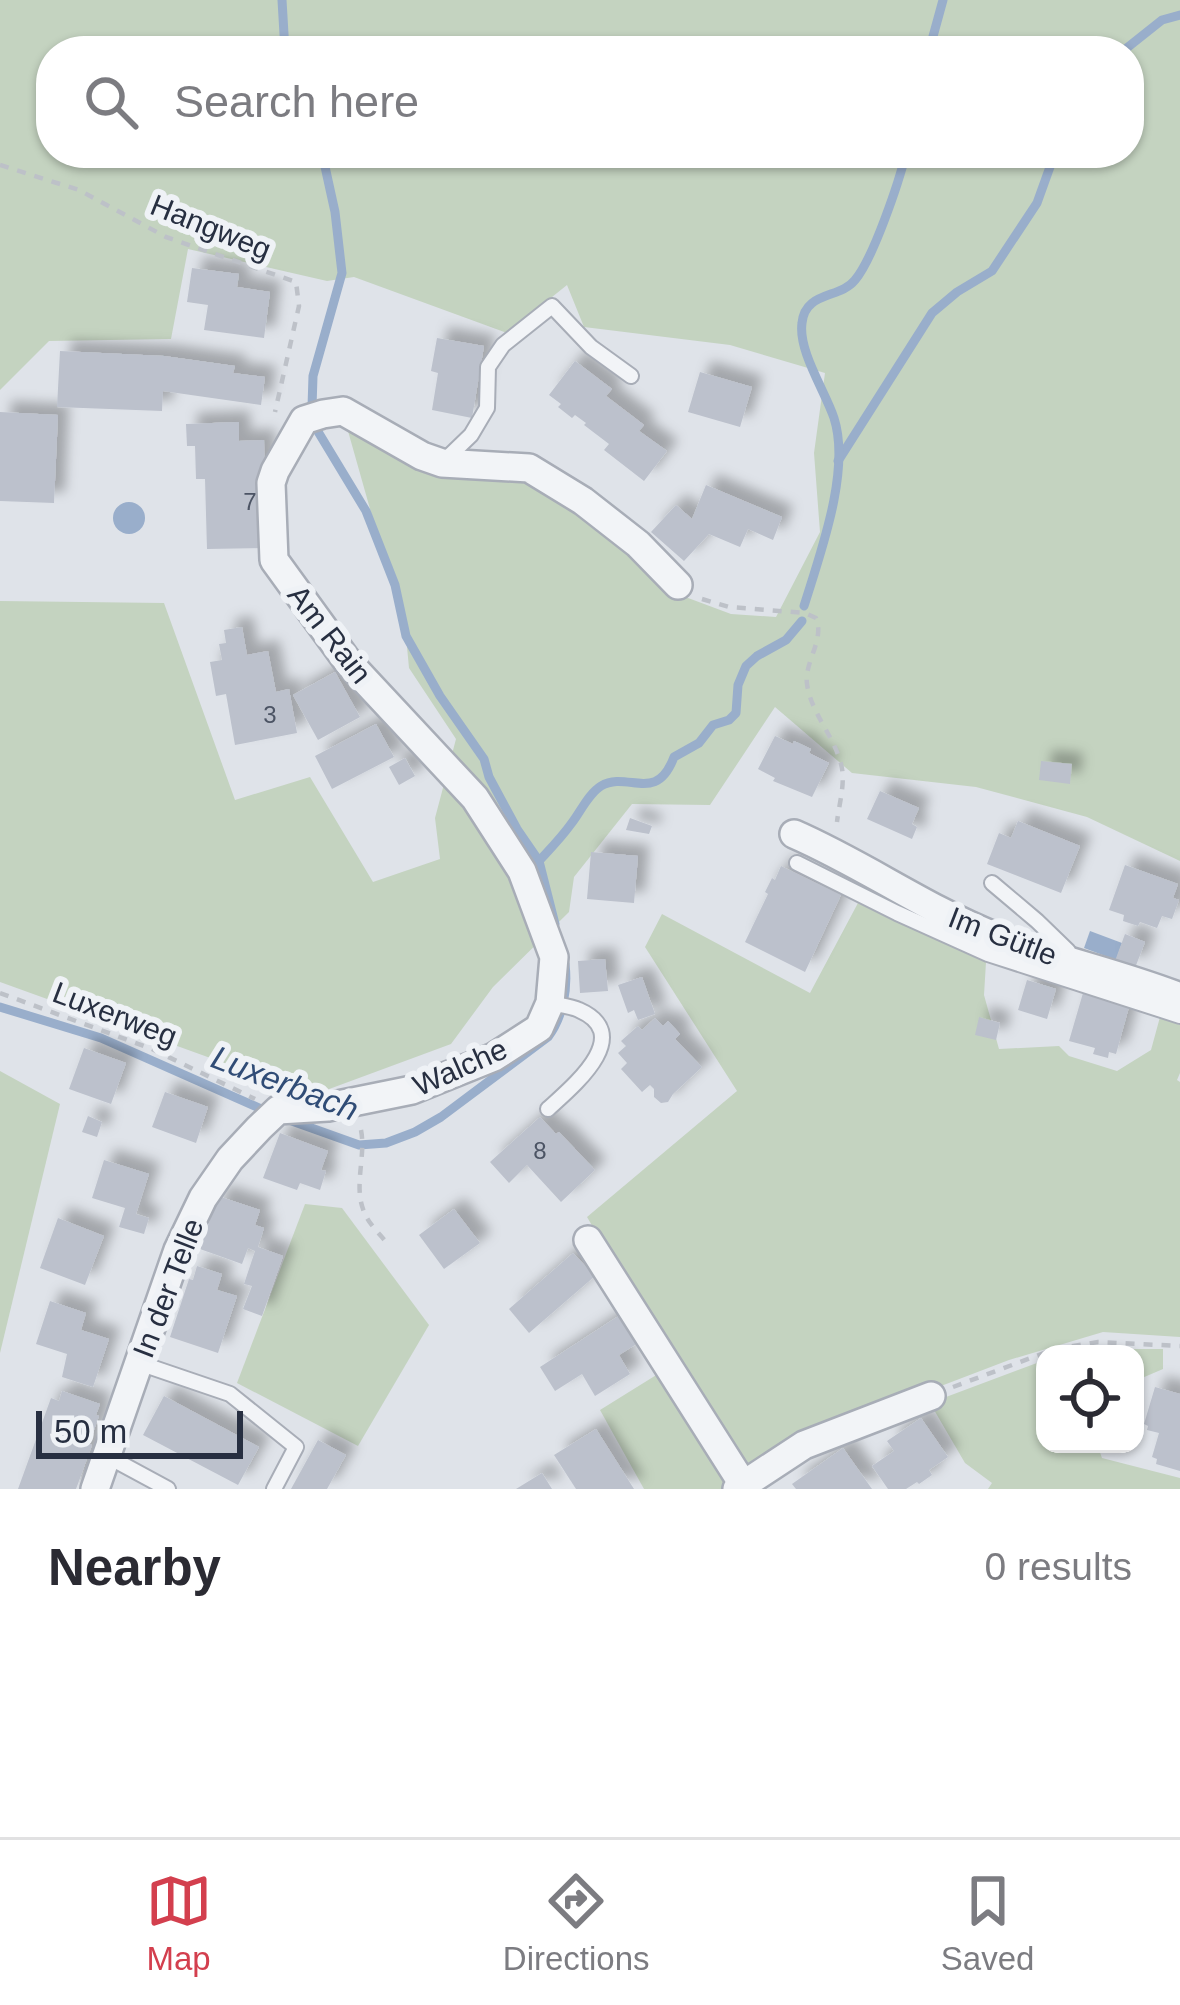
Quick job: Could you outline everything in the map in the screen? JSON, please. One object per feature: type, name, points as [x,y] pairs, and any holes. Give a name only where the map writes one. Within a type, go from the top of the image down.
[{"type":"street","name":"Am Rain","points":[[560,1005],[554,957],[522,871],[475,799],[348,662],[274,560],[271,483],[304,420],[343,411],[442,463],[530,468],[584,501],[638,544],[678,585]]},
{"type":"street","name":"Im Gütle","points":[[794,834],[993,935],[1180,997]]},
{"type":"street","name":"Walche","points":[[268,1119],[412,1090],[453,1074],[494,1057],[539,1028],[560,1005]]},
{"type":"street","name":"In der Telle","points":[[95,1489],[178,1250],[203,1198],[230,1159],[268,1119]]},
{"type":"street","points":[[588,1240],[742,1488],[804,1445],[931,1396]]},
{"type":"lane","points":[[442,463],[488,408],[488,367],[502,345],[552,306],[591,346],[631,376]]},
{"type":"lane","points":[[797,863],[988,954],[1180,1016]]},
{"type":"lane","points":[[992,884],[1068,951],[1070,962]]},
{"type":"lane","points":[[548,1109],[598,1057],[602,1039],[598,1024],[582,1011],[560,1005]]},
{"type":"lane","points":[[139,1363],[230,1394],[296,1447],[274,1489]]},
{"type":"lane","points":[[107,1456],[168,1489]]},
{"type":"path","name":"Hangweg","points":[[0,165],[79,190],[166,237],[296,282],[299,306],[272,428],[275,471]]},
{"type":"path","points":[[678,585],[701,599],[729,607],[816,618],[819,627],[806,678],[843,776],[836,852]]},
{"type":"path","name":"Luxerweg","points":[[0,993],[152,1048],[268,1119]]},
{"type":"path","points":[[363,1135],[359,1192],[363,1210],[386,1242]]},
{"type":"path","points":[[931,1396],[1055,1349],[1098,1342],[1180,1346]]},
{"type":"green space","points":[[0,0],[1180,0],[1180,861],[1087,817],[976,787],[852,773],[775,707],[710,805],[632,804],[574,877],[569,912],[493,987],[451,1044],[313,1095],[0,982],[0,601],[164,603],[235,800],[310,777],[373,882],[440,859],[435,818],[456,739],[409,668],[406,636],[346,424],[510,476],[571,503],[633,551],[672,592],[731,614],[776,617],[820,532],[814,453],[825,373],[730,345],[584,327],[567,285],[507,333],[354,277],[327,281],[188,249],[171,339],[49,341],[0,390]]},
{"type":"green space","points":[[858,903],[986,962],[984,995],[999,1049],[1059,1046],[1069,1056],[1117,1071],[1151,1050],[1160,1017],[1180,1025],[1180,1337],[1103,1332],[1059,1345],[1036,1345],[1036,1352],[907,1399],[726,1489],[644,1489],[600,1410],[674,1364],[587,1217],[737,1091],[645,947],[662,914],[810,993]]},
{"type":"green space","points":[[0,1071],[60,1104],[0,1353]]},
{"type":"green space","points":[[305,1204],[342,1208],[429,1325],[358,1446],[237,1383]]},
{"type":"green space","points":[[1144,1349],[1163,1349],[1163,1369],[1144,1377]]},
{"type":"green space","points":[[1036,1363],[1036,1453],[1100,1453],[1102,1458],[1180,1478],[1180,1489],[988,1489],[992,1483],[965,1463],[930,1403]]},
{"type":"water","points":[[129,502],[140,507],[145,518],[140,529],[129,534],[118,529],[113,518],[118,507]]},
{"type":"water","points":[[1090,931],[1122,943],[1116,960],[1084,948]]},
{"type":"building","points":[[192,268],[239,274],[237,287],[270,292],[264,338],[204,330],[208,305],[187,302]]},
{"type":"building","points":[[437,338],[484,346],[472,418],[432,410],[438,373],[431,371]]},
{"type":"building","points":[[60,351],[164,356],[235,366],[233,373],[265,377],[261,405],[163,391],[162,411],[57,407]]},
{"type":"building","points":[[575,361],[612,389],[606,396],[644,425],[639,431],[667,451],[644,481],[604,450],[609,444],[586,423],[575,415],[572,418],[549,395]]},
{"type":"building","points":[[700,372],[752,387],[740,427],[688,412]]},
{"type":"building","points":[[0,412],[58,415],[54,503],[0,501]]},
{"type":"building","points":[[239,422],[239,441],[264,440],[266,548],[207,549],[205,479],[196,479],[195,446],[187,446],[186,424]]},
{"type":"building","points":[[706,485],[782,517],[773,540],[748,529],[740,547],[709,534],[684,561],[651,532],[676,505],[692,519]]},
{"type":"building","points":[[242,627],[247,655],[268,651],[276,692],[289,689],[297,733],[235,745],[226,694],[216,696],[210,662],[222,660],[219,644],[226,643],[224,630]]},
{"type":"building","points":[[335,672],[360,717],[318,740],[293,695]]},
{"type":"building","points":[[376,724],[394,757],[332,789],[315,756]]},
{"type":"building","points":[[775,736],[811,749],[809,753],[829,763],[812,797],[773,781],[758,769]]},
{"type":"building","points":[[405,758],[415,776],[399,785],[389,767]]},
{"type":"building","points":[[1041,761],[1072,764],[1070,784],[1039,780]]},
{"type":"building","points":[[880,791],[919,808],[912,839],[867,819]]},
{"type":"building","points":[[630,818],[652,826],[649,834],[626,830]]},
{"type":"building","points":[[1018,821],[1080,846],[1061,893],[987,864],[999,833],[1011,838]]},
{"type":"building","points":[[591,852],[638,856],[634,903],[587,899]]},
{"type":"building","points":[[1125,865],[1178,884],[1173,898],[1179,900],[1172,919],[1162,916],[1157,928],[1140,922],[1138,926],[1109,910]]},
{"type":"building","points":[[781,866],[841,895],[805,972],[745,942]]},
{"type":"building","points":[[1125,934],[1145,942],[1135,968],[1115,961]]},
{"type":"building","points":[[605,959],[608,991],[580,993],[578,961]]},
{"type":"building","points":[[642,977],[655,1014],[638,1020],[634,1010],[628,1013],[618,985]]},
{"type":"building","points":[[1027,980],[1056,989],[1047,1019],[1018,1010]]},
{"type":"building","points":[[1083,993],[1129,1007],[1116,1054],[1109,1052],[1108,1058],[1093,1054],[1095,1048],[1069,1041]]},
{"type":"building","points":[[979,1017],[1000,1023],[996,1040],[975,1035]]},
{"type":"building","points":[[655,1018],[663,1026],[668,1021],[680,1034],[675,1039],[702,1067],[668,1102],[661,1103],[650,1085],[642,1092],[621,1069],[627,1063],[618,1053],[626,1046],[621,1041]]},
{"type":"building","points":[[84,1048],[126,1063],[111,1104],[69,1089]]},
{"type":"building","points":[[165,1092],[208,1107],[196,1143],[152,1127]]},
{"type":"building","points":[[88,1116],[102,1122],[97,1137],[82,1132]]},
{"type":"building","points":[[540,1117],[595,1170],[561,1202],[527,1165],[509,1183],[490,1162]]},
{"type":"building","points":[[280,1133],[328,1151],[320,1190],[300,1183],[297,1190],[263,1178]]},
{"type":"building","points":[[104,1160],[149,1174],[136,1214],[149,1218],[144,1234],[119,1227],[125,1208],[92,1198]]},
{"type":"building","points":[[218,1196],[260,1210],[255,1225],[264,1228],[258,1247],[283,1256],[262,1316],[243,1309],[252,1286],[244,1284],[255,1251],[248,1248],[242,1264],[200,1249]]},
{"type":"building","points":[[454,1209],[480,1243],[444,1269],[419,1235]]},
{"type":"building","points":[[58,1218],[104,1236],[85,1285],[40,1268]]},
{"type":"building","points":[[573,1253],[595,1276],[529,1333],[509,1309]]},
{"type":"building","points":[[197,1266],[222,1274],[217,1290],[237,1296],[218,1353],[170,1337]]},
{"type":"building","points":[[50,1301],[86,1313],[81,1330],[109,1339],[93,1387],[62,1377],[67,1354],[36,1344]]},
{"type":"building","points":[[620,1315],[638,1343],[619,1355],[630,1374],[595,1396],[582,1374],[555,1391],[540,1367]]},
{"type":"building","points":[[1155,1387],[1180,1394],[1180,1471],[1156,1464],[1152,1457],[1159,1433],[1147,1430],[1144,1424]]},
{"type":"building","points":[[62,1391],[100,1404],[76,1489],[18,1489],[51,1398],[59,1401]]},
{"type":"building","points":[[164,1396],[259,1447],[238,1485],[143,1435]]},
{"type":"building","points":[[921,1418],[948,1457],[919,1484],[888,1489],[872,1466],[894,1451],[887,1441]]},
{"type":"building","points":[[596,1429],[634,1489],[576,1489],[554,1455]]},
{"type":"building","points":[[318,1440],[346,1455],[327,1489],[291,1489]]},
{"type":"building","points":[[843,1448],[872,1489],[796,1489],[792,1484]]},
{"type":"building","points":[[542,1473],[552,1489],[516,1489]]},
{"type":"waterway","points":[[282,0],[284,36]]},
{"type":"waterway","name":"Luxerbach","points":[[933,36],[943,0]]},
{"type":"waterway","points":[[1142,36],[1162,20],[1180,15]]},
{"type":"waterway","points":[[312,407],[313,376],[342,273],[325,168]]},
{"type":"waterway","name":"Luxerbach","points":[[804,606],[825,538],[839,462],[834,418],[808,358],[802,323],[809,305],[849,286],[862,270],[902,168]]},
{"type":"waterway","points":[[838,461],[932,313],[992,271],[1037,203],[1050,168]]},
{"type":"waterway","points":[[317,430],[366,511],[395,585],[406,636],[484,759],[517,829],[539,861]]},
{"type":"waterway","name":"Luxerbach","points":[[555,924],[539,861],[592,794],[611,782],[659,780],[674,757],[736,713],[738,685],[746,666],[786,640],[802,621]]},
{"type":"waterway","name":"Luxerbach","points":[[289,1120],[359,1145],[386,1143],[415,1132],[548,1037],[563,1002],[565,964]]},
{"type":"waterway","name":"Luxerbach","points":[[0,1007],[101,1038],[268,1112]]}]
